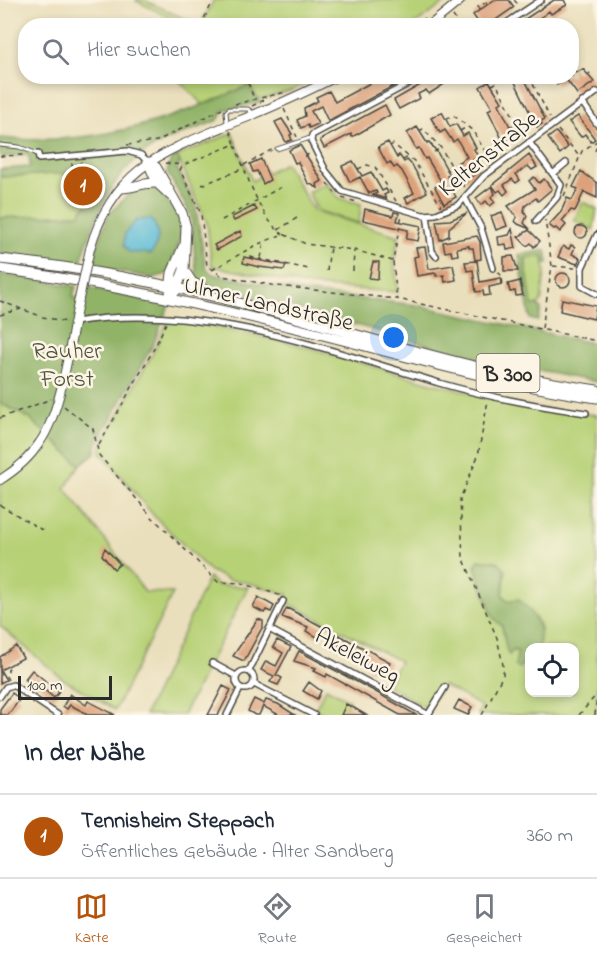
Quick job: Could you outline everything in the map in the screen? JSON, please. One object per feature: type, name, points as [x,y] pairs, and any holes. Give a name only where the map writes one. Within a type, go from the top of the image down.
[{"type":"main road","points":[[146,160],[157,183],[173,197]]},
{"type":"main road","points":[[146,160],[156,166],[185,220],[184,270],[173,287]]},
{"type":"main road","points":[[122,188],[130,188],[142,182],[157,183]]},
{"type":"main road","points":[[170,300],[185,242]]},
{"type":"main road","name":"Ulmer Landstraße","points":[[0,259],[94,272],[219,297],[499,371],[597,390]]},
{"type":"main road","name":"Ulmer Landstraße","points":[[0,269],[93,284],[170,300],[494,379],[597,398]]},
{"type":"main road","points":[[184,270],[197,287],[219,297]]},
{"type":"street","points":[[439,18],[461,0]]},
{"type":"street","points":[[514,18],[541,0]]},
{"type":"street","points":[[0,480],[26,460],[41,441],[55,399],[71,322],[79,299],[90,249],[102,217],[122,188],[146,160],[321,84]]},
{"type":"street","points":[[310,138],[335,122],[408,84]]},
{"type":"street","name":"Keltenstraße","points":[[310,138],[332,180],[342,191],[427,215],[444,212],[467,196],[495,168],[597,92]]},
{"type":"street","points":[[582,102],[597,124]]},
{"type":"street","points":[[528,143],[554,173],[561,185],[559,194],[536,221]]},
{"type":"street","points":[[38,154],[39,159],[127,151],[146,160]]},
{"type":"street","points":[[554,173],[566,163]]},
{"type":"street","points":[[467,196],[481,228],[493,268]]},
{"type":"street","points":[[427,215],[432,250],[436,256]]},
{"type":"street","points":[[597,235],[582,268],[582,286],[597,294]]},
{"type":"street","points":[[71,322],[106,317],[169,317],[274,334],[488,395],[586,413]]},
{"type":"street","points":[[236,676],[249,671],[283,601]]},
{"type":"street","name":"Akeleiweg","points":[[269,629],[428,715],[445,687]]},
{"type":"street","points":[[212,663],[236,676],[240,688],[227,715]]},
{"type":"street","points":[[249,671],[254,684],[314,715]]},
{"type":"street","points":[[240,688],[252,687],[254,684]]},
{"type":"street","points":[[0,696],[6,687],[13,685],[58,715]]},
{"type":"lane","points":[[228,125],[226,112],[229,109],[248,109],[255,114]]},
{"type":"lane","points":[[277,148],[310,138]]},
{"type":"lane","points":[[0,145],[19,147],[38,154]]},
{"type":"path","points":[[204,18],[214,0]]},
{"type":"path","points":[[514,0],[525,10]]},
{"type":"path","points":[[479,10],[477,8],[489,1]]},
{"type":"path","points":[[449,10],[454,18]]},
{"type":"path","points":[[426,18],[432,14]]},
{"type":"path","points":[[587,76],[591,72]]},
{"type":"path","points":[[248,84],[254,101]]},
{"type":"path","points":[[497,84],[516,124],[528,143]]},
{"type":"path","points":[[530,89],[535,86],[546,113],[580,157]]},
{"type":"path","points":[[495,90],[499,87]]},
{"type":"path","points":[[231,105],[290,91]]},
{"type":"path","points":[[533,94],[537,92]]},
{"type":"path","points":[[498,95],[502,93]]},
{"type":"path","points":[[281,103],[299,140]]},
{"type":"path","points":[[538,106],[542,104]]},
{"type":"path","points":[[123,145],[157,141],[225,107]]},
{"type":"path","points":[[503,111],[508,108]]},
{"type":"path","points":[[446,119],[453,115],[467,127],[477,138],[495,168]]},
{"type":"path","points":[[509,127],[516,124]]},
{"type":"path","points":[[228,125],[259,201],[277,231],[306,244],[354,250],[393,261]]},
{"type":"path","points":[[458,128],[464,125]]},
{"type":"path","points":[[460,131],[467,127]]},
{"type":"path","points":[[419,131],[423,129],[441,147],[467,196]]},
{"type":"path","points":[[423,137],[427,134]]},
{"type":"path","points":[[472,141],[477,138]]},
{"type":"path","points":[[426,142],[432,139]]},
{"type":"path","points":[[561,201],[582,151],[597,141]]},
{"type":"path","points":[[431,146],[436,143]]},
{"type":"path","points":[[165,164],[183,165],[235,144]]},
{"type":"path","points":[[390,146],[393,144],[414,161],[419,174],[444,212]]},
{"type":"path","points":[[595,151],[597,146]]},
{"type":"path","points":[[435,152],[441,147]]},
{"type":"path","points":[[243,165],[277,148]]},
{"type":"path","points":[[393,151],[398,148]]},
{"type":"path","points":[[396,157],[403,152]]},
{"type":"path","points":[[438,154],[443,152]]},
{"type":"path","points":[[479,162],[479,158],[486,153]]},
{"type":"path","points":[[0,156],[38,154]]},
{"type":"path","points":[[403,160],[409,156]]},
{"type":"path","points":[[443,162],[447,159]]},
{"type":"path","points":[[72,161],[74,189]]},
{"type":"path","points":[[409,164],[414,161]]},
{"type":"path","points":[[72,173],[83,162]]},
{"type":"path","points":[[183,165],[180,170],[201,214],[207,266],[222,276],[277,286],[397,299],[597,341]]},
{"type":"path","points":[[358,169],[373,165],[397,203],[396,207]]},
{"type":"path","points":[[446,167],[450,165]]},
{"type":"path","points":[[202,185],[245,168]]},
{"type":"path","points":[[447,170],[452,168]]},
{"type":"path","points":[[376,179],[381,176]]},
{"type":"path","points":[[424,186],[427,183]]},
{"type":"path","points":[[222,220],[283,186]]},
{"type":"path","points":[[397,299],[393,261],[403,209]]},
{"type":"path","points":[[277,231],[300,216]]},
{"type":"path","points":[[542,329],[552,266],[545,218]]},
{"type":"path","points":[[211,270],[283,234]]},
{"type":"path","points":[[261,259],[264,242]]},
{"type":"path","points":[[327,271],[330,246]]},
{"type":"path","points":[[352,271],[354,250]]},
{"type":"path","points":[[250,257],[309,269]]},
{"type":"path","points":[[552,266],[582,268]]},
{"type":"path","points":[[493,268],[502,276],[503,286]]},
{"type":"path","points":[[0,301],[52,320],[71,322]]},
{"type":"path","points":[[0,315],[22,309]]},
{"type":"path","points":[[98,446],[155,347],[169,317]]},
{"type":"path","points":[[482,715],[503,675],[503,665],[497,638],[463,558],[460,499],[478,456],[488,395]]},
{"type":"path","points":[[55,399],[93,429],[99,455],[152,517],[218,582],[260,588],[285,597],[283,601]]},
{"type":"path","points":[[50,409],[55,399]]},
{"type":"path","points":[[0,418],[55,399]]},
{"type":"path","points":[[0,505],[42,530]]},
{"type":"path","points":[[9,667],[6,676],[10,684]]},
{"type":"path","points":[[579,715],[597,695]]},
{"type":"path","points":[[595,715],[597,695]]},
{"type":"green space","points":[[135,0],[144,0],[183,18],[170,18]]},
{"type":"green space","points":[[214,0],[449,0],[424,18],[204,18]]},
{"type":"green space","points":[[183,84],[305,84],[262,99],[253,96],[249,86],[204,106]]},
{"type":"green space","points":[[249,85],[260,102],[224,110],[218,120],[155,146],[122,173],[97,217],[80,264],[0,254],[0,218],[79,214],[97,192],[91,172],[0,177],[0,169],[30,167],[29,155],[0,157],[0,138],[66,139],[128,129],[189,110]]},
{"type":"green space","points":[[232,133],[252,181],[285,163],[314,211],[399,236],[394,262],[398,292],[311,286],[212,266],[207,223],[177,156]]},
{"type":"green space","points":[[177,156],[180,162],[177,168],[195,204],[206,268],[212,274],[309,293],[416,305],[597,344],[597,382],[482,360],[197,281],[191,215],[167,172],[171,159]]},
{"type":"green space","points":[[91,172],[97,192],[79,214],[0,218],[0,177]]},
{"type":"green space","points":[[326,183],[339,198],[361,204],[359,223],[318,211],[308,192]]},
{"type":"green space","points":[[136,187],[158,189],[178,215],[182,236],[167,274],[153,278],[91,266],[108,215]]},
{"type":"green space","points":[[583,202],[597,209],[593,230],[574,220]]},
{"type":"green space","points":[[546,250],[548,263],[544,265],[543,256],[525,259],[532,305],[538,305],[541,309],[538,321],[530,319],[519,255]]},
{"type":"green space","points":[[543,256],[545,272],[541,303],[532,306],[525,259]]},
{"type":"green space","name":"Rauher Forst","points":[[0,274],[76,286],[73,297],[83,300],[86,287],[169,305],[153,345],[96,445],[96,452],[80,465],[29,418],[0,403]]},
{"type":"green space","points":[[169,318],[296,344],[427,382],[534,408],[597,415],[597,715],[478,715],[481,706],[443,685],[428,709],[387,685],[400,661],[286,602],[288,594],[229,580],[210,571],[155,517],[101,452],[101,445],[152,355]],"holes":[[[479,560],[498,561],[506,571],[503,595],[536,619],[539,625],[539,643],[579,643],[579,697],[525,697],[525,662],[516,666],[518,651],[507,651],[502,626],[493,617],[475,566]]]},
{"type":"green space","points":[[0,403],[29,418],[80,465],[65,488],[145,592],[173,593],[115,710],[63,679],[0,626]]},
{"type":"green space","points":[[479,560],[497,562],[502,565],[504,569],[503,596],[507,601],[518,599],[536,621],[540,634],[539,643],[525,643],[525,660],[519,668],[515,666],[518,651],[513,650],[509,655],[502,626],[493,617],[475,566]]},
{"type":"green space","points":[[209,577],[216,585],[248,587],[183,715],[145,715]]},
{"type":"green space","points":[[326,688],[349,700],[341,715],[325,715],[315,709]]},
{"type":"water","points":[[151,219],[158,236],[151,254],[129,252],[124,246],[125,233],[137,220]]},
{"type":"building","points":[[494,0],[509,0],[514,7],[498,18],[475,18],[473,15]]},
{"type":"building","points":[[554,0],[564,0],[567,5],[551,14],[549,11],[539,18],[527,18]]},
{"type":"building","points":[[583,69],[594,82],[577,94],[570,84],[579,84],[579,71]]},
{"type":"building","points":[[368,84],[397,84],[328,121],[321,106],[311,111],[318,124],[309,128],[308,125],[301,128],[297,120],[305,116],[304,108],[318,101],[316,97],[329,91],[335,102]]},
{"type":"building","points":[[422,84],[444,84],[429,94],[426,90],[418,94],[420,98],[399,109],[394,100]]},
{"type":"building","points":[[491,84],[502,102],[499,104],[514,135],[503,141],[488,110],[492,108],[480,87]]},
{"type":"building","points":[[516,84],[527,84],[545,119],[537,127]]},
{"type":"building","points":[[385,105],[390,115],[352,137],[351,134],[324,148],[320,140]]},
{"type":"building","points":[[442,112],[450,127],[456,124],[463,136],[468,133],[476,148],[474,149],[478,157],[473,160],[480,172],[466,180],[457,163],[467,157],[457,139],[453,142],[445,130],[440,133],[431,118]]},
{"type":"building","points":[[578,116],[595,139],[591,142],[585,134],[581,137],[569,122]]},
{"type":"building","points":[[282,119],[292,134],[290,135],[292,140],[286,142],[275,122]]},
{"type":"building","points":[[417,127],[427,143],[429,142],[437,152],[450,175],[447,176],[456,197],[444,204],[435,187],[442,183],[427,158],[425,159],[419,148],[416,149],[407,133]]},
{"type":"building","points":[[556,132],[568,147],[560,154],[548,138]]},
{"type":"building","points":[[388,142],[397,158],[400,156],[404,162],[407,160],[412,165],[427,192],[408,203],[405,198],[414,193],[402,171],[397,166],[394,168],[390,162],[387,164],[378,147]]},
{"type":"building","points":[[300,145],[322,181],[317,184],[318,188],[308,183],[298,162],[295,163],[289,150]]},
{"type":"building","points":[[529,155],[537,167],[532,170],[528,166],[516,174],[520,180],[516,183],[512,179],[504,185],[508,191],[504,195],[500,190],[497,192],[492,185]]},
{"type":"building","points":[[261,159],[270,180],[263,184],[257,171],[253,172],[250,164]]},
{"type":"building","points":[[353,161],[362,176],[371,172],[382,191],[386,189],[388,193],[384,195],[386,199],[373,195],[377,193],[376,191],[369,193],[360,177],[350,182],[342,166]]},
{"type":"building","points":[[581,171],[597,183],[597,198],[584,192],[575,211],[571,210],[562,221],[566,225],[560,232],[549,225],[561,212],[567,198],[572,200],[578,189],[573,187]]},
{"type":"building","points":[[87,176],[91,192],[79,195],[75,179]]},
{"type":"building","points":[[534,177],[539,183],[544,179],[552,189],[538,201],[536,198],[525,206],[524,211],[527,216],[524,223],[530,229],[515,221],[517,217],[508,206],[535,189],[529,181]]},
{"type":"building","points":[[492,186],[495,194],[491,197],[495,202],[490,206],[486,201],[481,205],[476,198]]},
{"type":"building","points":[[254,206],[257,210],[234,221],[232,217]]},
{"type":"building","points":[[365,209],[393,216],[394,212],[399,213],[397,221],[421,226],[418,241],[406,239],[408,230],[363,220]]},
{"type":"building","points":[[502,212],[507,226],[496,230],[491,216]]},
{"type":"building","points":[[467,213],[449,228],[449,236],[440,240],[436,221],[450,220]]},
{"type":"building","points":[[583,226],[587,232],[583,238],[579,238],[575,230]]},
{"type":"building","points":[[512,229],[516,248],[507,250],[506,244],[499,245],[498,237],[509,235]]},
{"type":"building","points":[[529,230],[540,241],[534,247],[531,243],[527,246],[518,237]]},
{"type":"building","points":[[240,231],[242,236],[217,250],[214,245]]},
{"type":"building","points":[[477,236],[480,242],[481,259],[475,260],[473,248],[469,246],[457,248],[458,255],[452,256],[451,251],[445,252],[443,242]]},
{"type":"building","points":[[571,245],[575,247],[572,254],[580,258],[577,264],[558,257],[563,246],[569,249]]},
{"type":"building","points":[[425,247],[429,269],[453,265],[456,280],[445,282],[444,275],[436,276],[436,273],[417,276],[414,257],[418,256],[416,248]]},
{"type":"building","points":[[513,256],[518,271],[504,271],[504,257]]},
{"type":"building","points":[[244,257],[286,265],[284,270],[259,267],[243,263]]},
{"type":"building","points":[[477,261],[480,282],[501,278],[502,284],[489,287],[490,295],[484,296],[483,291],[476,292],[473,270],[467,271],[465,262]]},
{"type":"building","points":[[373,262],[379,262],[378,279],[369,278]]},
{"type":"building","points":[[560,273],[566,273],[570,280],[566,287],[560,287],[556,283],[556,277]]},
{"type":"building","points":[[520,281],[523,295],[516,296],[515,291],[510,292],[508,284]]},
{"type":"building","points":[[562,299],[596,306],[594,319],[560,311]]},
{"type":"building","points":[[105,548],[120,564],[114,569],[102,555]]},
{"type":"building","points":[[258,597],[274,606],[271,612],[266,610],[264,613],[253,607]]},
{"type":"building","points":[[287,608],[325,628],[319,638],[306,631],[308,627],[282,617]]},
{"type":"building","points":[[258,619],[263,621],[263,626],[244,661],[233,656]]},
{"type":"building","points":[[335,633],[390,662],[386,670],[376,665],[372,671],[367,669],[370,663],[331,640]]},
{"type":"building","points":[[277,640],[291,647],[276,675],[282,678],[278,685],[270,682],[274,676],[261,670],[266,661],[276,666],[283,653],[273,647]]},
{"type":"building","points":[[16,646],[23,658],[0,670],[0,657]]},
{"type":"building","points":[[299,651],[416,715],[400,715],[327,674],[326,677],[314,671],[316,668],[294,661]]},
{"type":"building","points":[[0,670],[6,680],[0,683]]},
{"type":"building","points":[[32,670],[59,692],[54,698],[36,683],[33,686],[25,679]]},
{"type":"building","points":[[309,682],[321,691],[317,699],[303,691]]},
{"type":"building","points":[[223,686],[231,690],[218,715],[208,715]]},
{"type":"building","points":[[12,693],[20,699],[8,715],[0,715],[0,709]]},
{"type":"building","points":[[70,694],[86,705],[88,701],[115,715],[85,715],[86,713],[70,705],[67,709],[63,706]]},
{"type":"building","points":[[254,699],[264,704],[266,700],[278,704],[295,715],[279,715],[263,706],[259,715],[255,715],[248,711]]},
{"type":"building","points":[[459,700],[472,707],[468,715],[454,709]]},
{"type":"building","points":[[346,704],[354,708],[366,715],[341,715]]},
{"type":"place","name":"Tennisheim Steppach","points":[[83,186]]}]
